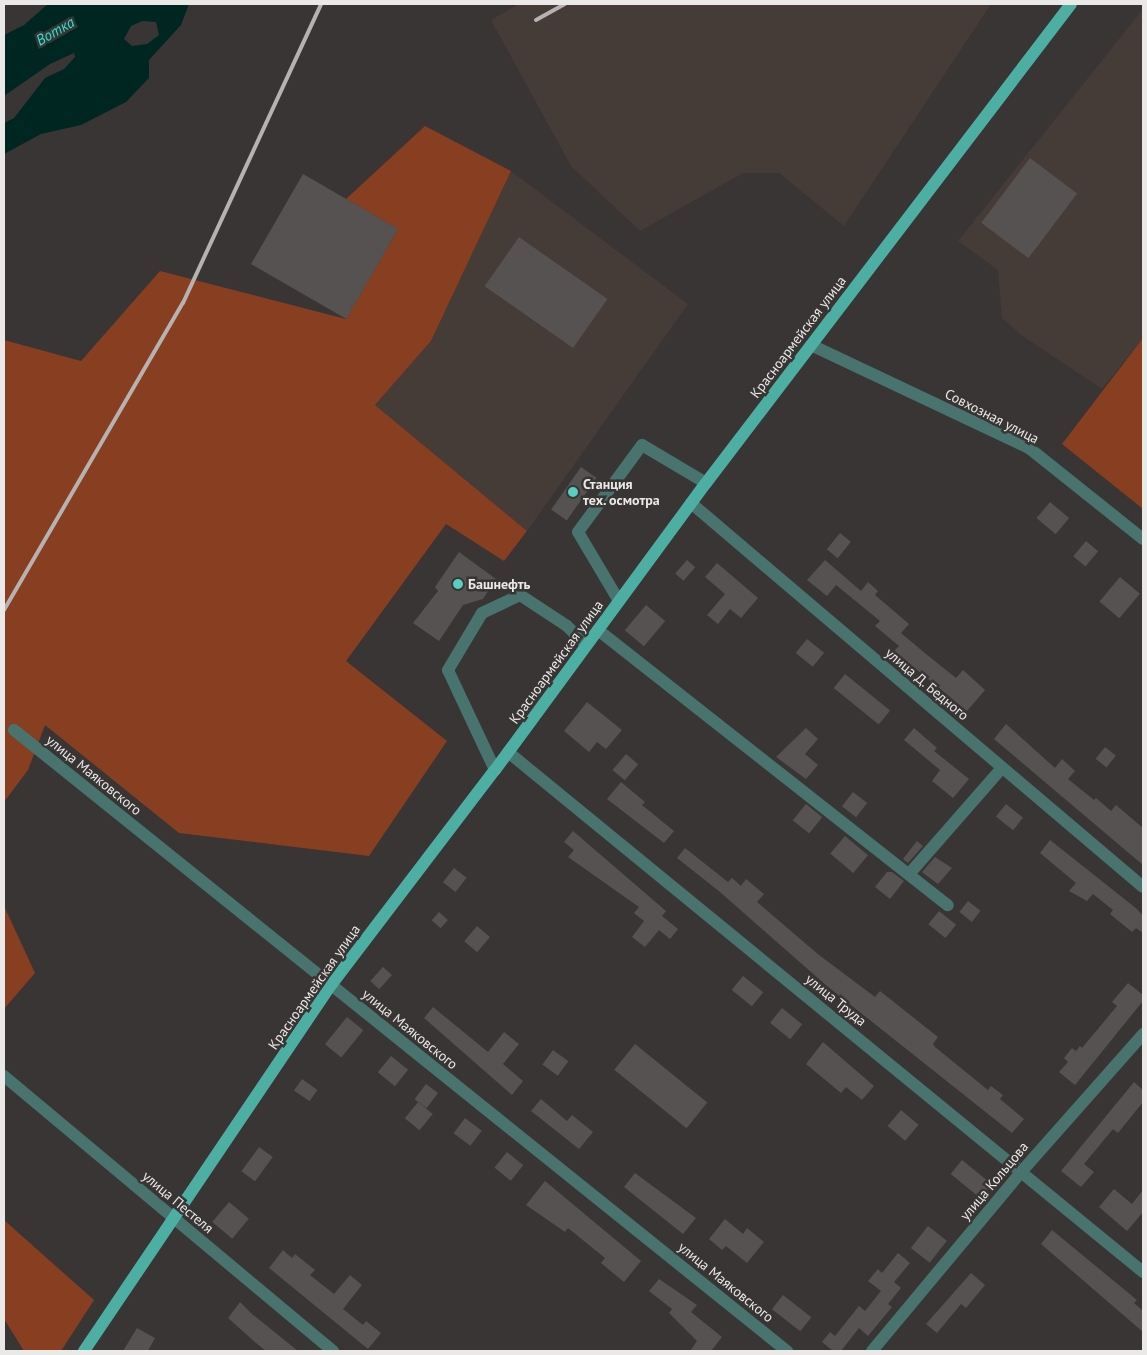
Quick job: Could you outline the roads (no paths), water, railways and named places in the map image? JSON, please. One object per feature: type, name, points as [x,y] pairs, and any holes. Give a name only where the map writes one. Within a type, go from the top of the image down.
[{"type":"main road","name":"Красноармейская улица","points":[[84,1351],[175,1220],[331,984],[495,770],[706,483],[1071,4]]},
{"type":"street","name":"Совхозная улица","points":[[811,345],[1029,448],[1143,539]]},
{"type":"street","points":[[619,601],[578,532],[642,445],[706,483]]},
{"type":"street","name":"улица Д. Бедного","points":[[691,503],[1143,887]]},
{"type":"street","points":[[495,770],[448,670],[482,613],[520,595],[567,626],[586,646]]},
{"type":"street","points":[[598,630],[910,873],[948,905]]},
{"type":"street","name":"улица Маяковского","points":[[14,730],[788,1351]]},
{"type":"street","name":"улица Труда","points":[[508,752],[1143,1272]]},
{"type":"street","points":[[910,873],[1002,768]]},
{"type":"street","name":"улица Кольцова","points":[[872,1351],[1022,1171],[1143,1034]]},
{"type":"street","name":"улица Пестеля","points":[[4,1076],[333,1351]]},
{"type":"water","name":"Вотка","points":[[48,4],[189,4],[181,25],[149,60],[149,78],[126,102],[81,125],[41,134],[4,154],[4,123],[14,118],[45,78],[64,69],[75,57],[74,53],[50,64],[4,96],[4,35],[24,25]],"holes":[[[142,21],[156,22],[159,35],[147,44],[132,46],[124,39],[131,26]]]},
{"type":"railway","points":[[4,610],[183,303],[321,4]]},
{"type":"railway","points":[[536,20],[565,4]]},
{"type":"place","name":"Станция тех. осмотра","points":[[573,492]]},
{"type":"place","name":"Башнефть","points":[[458,584]]}]
